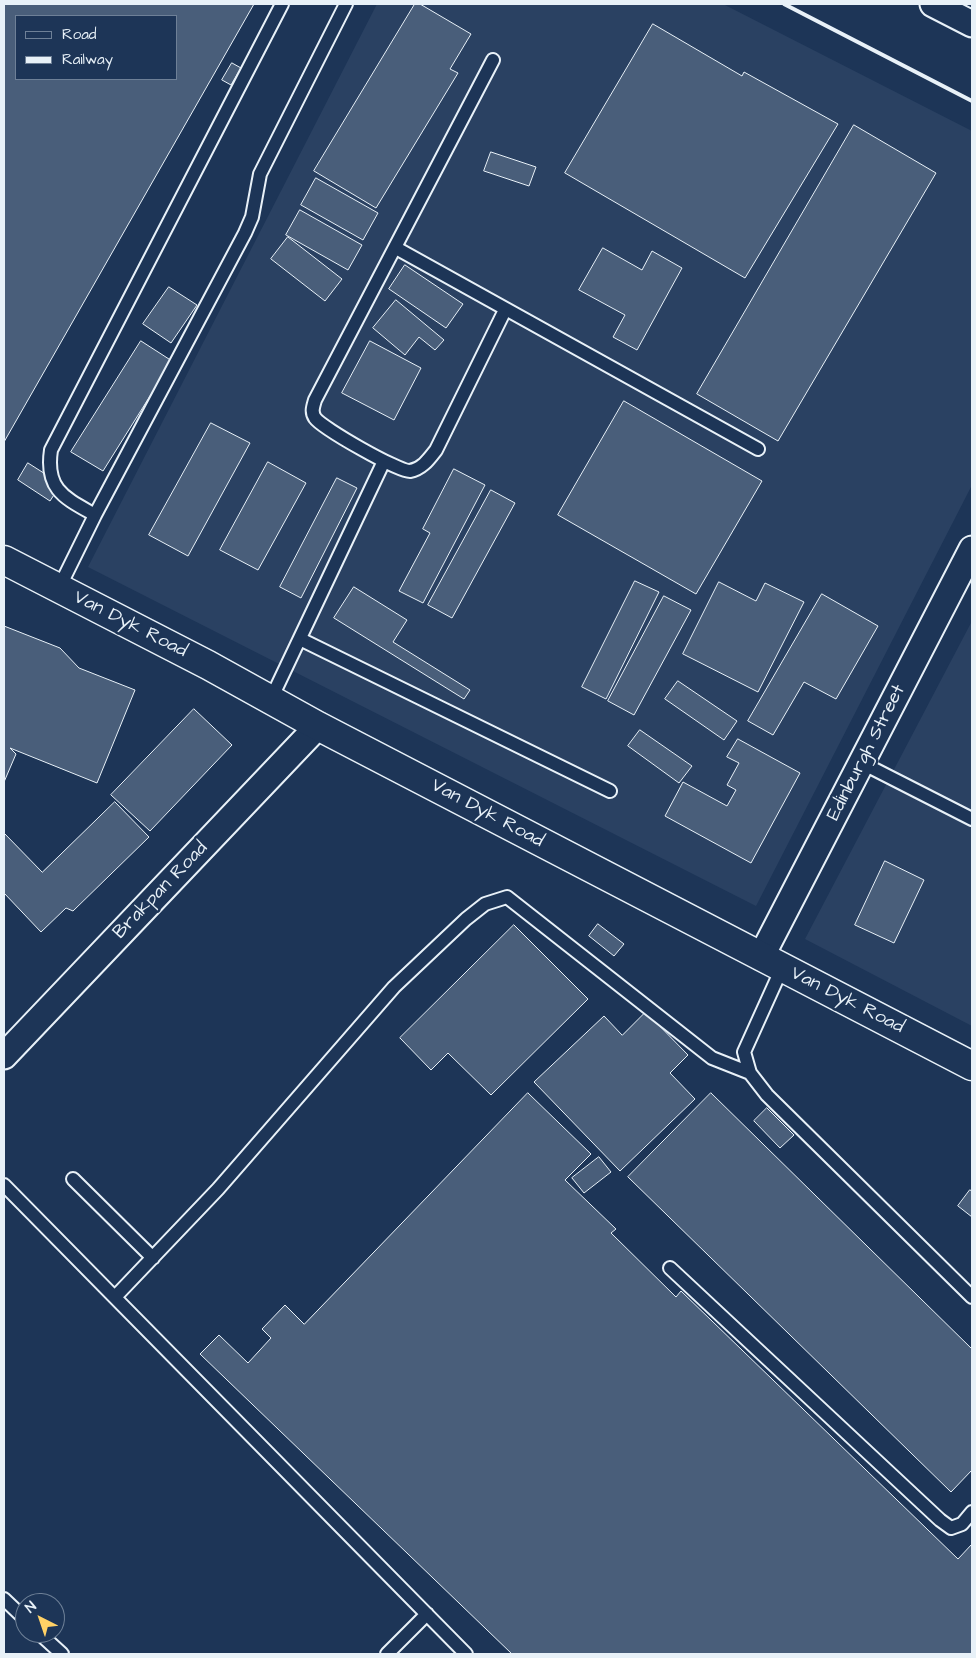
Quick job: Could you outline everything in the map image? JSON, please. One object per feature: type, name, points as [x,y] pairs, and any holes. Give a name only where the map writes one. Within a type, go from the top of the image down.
[{"type":"main road","name":"Van Dyk Road","points":[[4,560],[271,699],[318,726],[972,1066]]},
{"type":"street","points":[[933,4],[972,24]]},
{"type":"street","name":"Edinburgh Street","points":[[772,962],[862,763],[972,550]]},
{"type":"street","name":"Brakpan Road","points":[[4,1056],[318,726]]},
{"type":"lane","points":[[95,515],[68,500],[58,491],[51,478],[49,466],[51,450],[282,4]]},
{"type":"lane","points":[[59,588],[95,515],[245,233],[252,217],[260,174],[346,4]]},
{"type":"lane","points":[[493,60],[312,410],[314,417],[320,424],[384,461],[407,471],[418,468],[428,461],[505,310]]},
{"type":"lane","points":[[396,248],[758,449]]},
{"type":"lane","points":[[271,699],[384,461]]},
{"type":"lane","points":[[300,638],[610,791]]},
{"type":"lane","points":[[862,763],[972,819]]},
{"type":"lane","points":[[115,1297],[218,1190],[394,987],[466,918],[485,904],[506,897],[712,1058],[750,1073]]},
{"type":"lane","points":[[772,962],[744,1052],[750,1073],[768,1095],[972,1297]]},
{"type":"lane","points":[[73,1179],[153,1258]]},
{"type":"lane","points":[[4,1185],[466,1654]]},
{"type":"lane","points":[[670,1268],[940,1520],[951,1528],[962,1524],[972,1512]]},
{"type":"lane","points":[[4,1599],[15,1610]]},
{"type":"lane","points":[[387,1654],[427,1614]]},
{"type":"lane","points":[[50,1643],[62,1654]]},
{"type":"shaded area","points":[[377,4],[723,4],[972,131],[972,485],[756,906],[88,567]]},
{"type":"shaded area","points":[[972,621],[972,1026],[805,939]]},
{"type":"building","points":[[4,4],[254,4],[4,442]]},
{"type":"building","points":[[415,4],[420,4],[471,34],[450,69],[458,73],[376,208],[314,171]]},
{"type":"building","points":[[653,24],[742,76],[744,72],[838,124],[745,278],[565,173]]},
{"type":"building","points":[[232,63],[241,68],[231,85],[222,80]]},
{"type":"building","points":[[854,125],[936,173],[778,441],[697,394]]},
{"type":"building","points":[[491,152],[536,167],[529,186],[484,171]]},
{"type":"building","points":[[316,178],[378,213],[363,240],[301,205]]},
{"type":"building","points":[[300,210],[362,245],[348,270],[286,235]]},
{"type":"building","points":[[288,237],[342,279],[325,301],[271,259]]},
{"type":"building","points":[[603,248],[642,270],[652,251],[682,268],[637,350],[613,337],[625,315],[579,290]]},
{"type":"building","points":[[405,265],[463,304],[446,328],[389,289]]},
{"type":"building","points":[[169,287],[197,305],[171,343],[143,324]]},
{"type":"building","points":[[396,300],[444,340],[435,350],[419,337],[405,355],[373,328]]},
{"type":"building","points":[[141,341],[172,361],[103,471],[71,452]]},
{"type":"building","points":[[370,341],[421,368],[394,420],[342,393]]},
{"type":"building","points":[[624,401],[762,481],[696,594],[558,515]]},
{"type":"building","points":[[211,423],[250,443],[188,556],[149,535]]},
{"type":"building","points":[[268,462],[306,483],[258,570],[220,550]]},
{"type":"building","points":[[28,463],[61,484],[50,501],[18,480]]},
{"type":"building","points":[[454,469],[485,485],[423,603],[399,591],[430,533],[423,529]]},
{"type":"building","points":[[337,478],[357,488],[301,598],[280,587]]},
{"type":"building","points":[[491,490],[515,503],[452,618],[428,605]]},
{"type":"building","points":[[635,581],[659,592],[606,699],[582,687]]},
{"type":"building","points":[[719,582],[756,601],[765,583],[804,602],[758,692],[683,654]]},
{"type":"building","points":[[354,587],[407,620],[393,642],[470,690],[464,699],[334,618]]},
{"type":"building","points":[[822,594],[878,626],[836,699],[804,682],[773,735],[748,721]]},
{"type":"building","points":[[664,596],[691,610],[634,715],[608,701]]},
{"type":"building","points":[[4,626],[60,648],[79,668],[135,690],[97,783],[10,748],[16,754],[4,782]]},
{"type":"building","points":[[678,681],[737,721],[724,740],[665,699]]},
{"type":"building","points":[[194,709],[232,745],[150,831],[111,795]]},
{"type":"building","points":[[640,730],[692,766],[679,783],[628,746]]},
{"type":"building","points":[[738,739],[800,773],[751,863],[665,816],[683,782],[727,806],[736,790],[727,785],[739,763],[727,757]]},
{"type":"building","points":[[115,802],[149,837],[73,911],[66,908],[41,932],[4,893],[4,833],[42,872]]},
{"type":"building","points":[[885,861],[924,880],[894,943],[855,925]]},
{"type":"building","points":[[598,924],[624,944],[614,956],[589,936]]},
{"type":"building","points":[[514,925],[588,999],[491,1095],[448,1053],[431,1070],[400,1038]]},
{"type":"building","points":[[646,1012],[688,1055],[670,1073],[695,1099],[620,1171],[534,1082],[604,1016],[622,1035]]},
{"type":"building","points":[[528,1093],[591,1154],[565,1180],[616,1229],[611,1233],[676,1297],[681,1291],[958,1559],[972,1544],[972,1654],[512,1654],[200,1354],[219,1335],[248,1363],[271,1338],[262,1329],[285,1305],[304,1324]]},
{"type":"building","points":[[711,1093],[972,1349],[972,1470],[951,1492],[628,1177]]},
{"type":"building","points":[[767,1108],[794,1135],[780,1148],[754,1121]]},
{"type":"building","points":[[599,1157],[611,1172],[584,1193],[572,1178]]},
{"type":"building","points":[[970,1190],[972,1191],[972,1217],[958,1206]]},
{"type":"railway","points":[[784,4],[972,101]]}]
